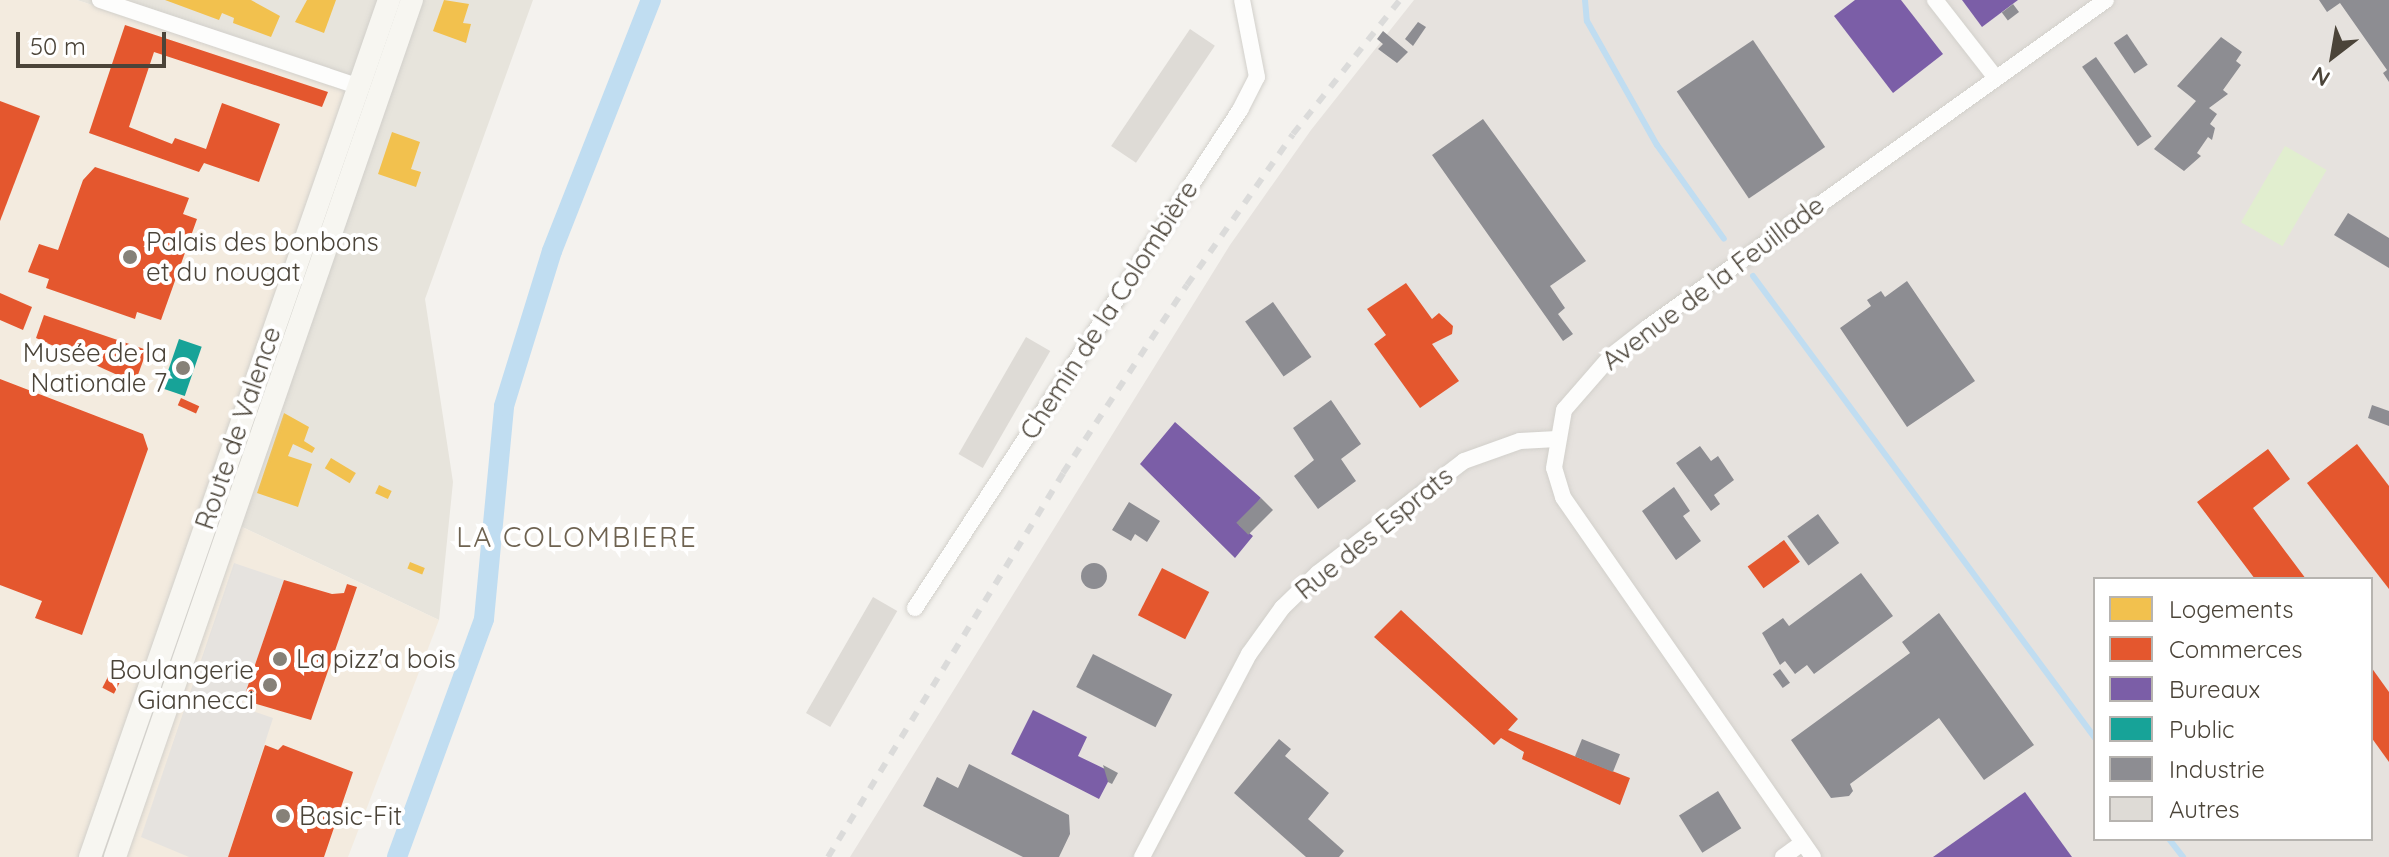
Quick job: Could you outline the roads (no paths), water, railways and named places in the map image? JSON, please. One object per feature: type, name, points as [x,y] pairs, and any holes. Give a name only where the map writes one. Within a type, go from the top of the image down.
[{"type":"main road","name":"Route de Valence","points":[[90,857],[389,0]]},
{"type":"main road","name":"Route de Valence","points":[[115,857],[412,0]]},
{"type":"street","points":[[100,0],[357,86]]},
{"type":"street","name":"Chemin de la Colombière","points":[[915,608],[1240,110],[1257,77],[1242,0]]},
{"type":"street","points":[[1935,0],[1996,78]]},
{"type":"street","name":"Avenue de la Feuillade","points":[[1813,857],[1563,497],[1554,468],[1564,410],[1611,356],[2106,0]]},
{"type":"street","name":"Rue des Esprats","points":[[1142,857],[1249,654],[1282,608],[1318,573],[1464,461],[1520,441],[1557,439]]},
{"type":"street","points":[[1783,857],[1802,843]]},
{"type":"waterway","points":[[397,857],[484,619],[504,406],[552,251],[651,0]]},
{"type":"waterway","points":[[1585,0],[1587,21],[1657,145],[1724,239]]},
{"type":"waterway","points":[[1753,276],[2093,735]]},
{"type":"waterway","points":[[2171,841],[2183,857]]},
{"type":"railway","points":[[828,857],[1063,473],[1187,285],[1293,134],[1400,0]]},
{"type":"place","name":"Palais des bonbons et du nougat","points":[[130,257]]},
{"type":"place","name":"Musée de la Nationale 7","points":[[183,368]]},
{"type":"place","name":"La pizz'a bois","points":[[280,659]]},
{"type":"place","name":"Boulangerie Giannecci","points":[[270,685]]},
{"type":"place","name":"Basic-Fit","points":[[283,816]]},
{"type":"district","name":"LA COLOMBIERE","points":[[577,537]]}]
